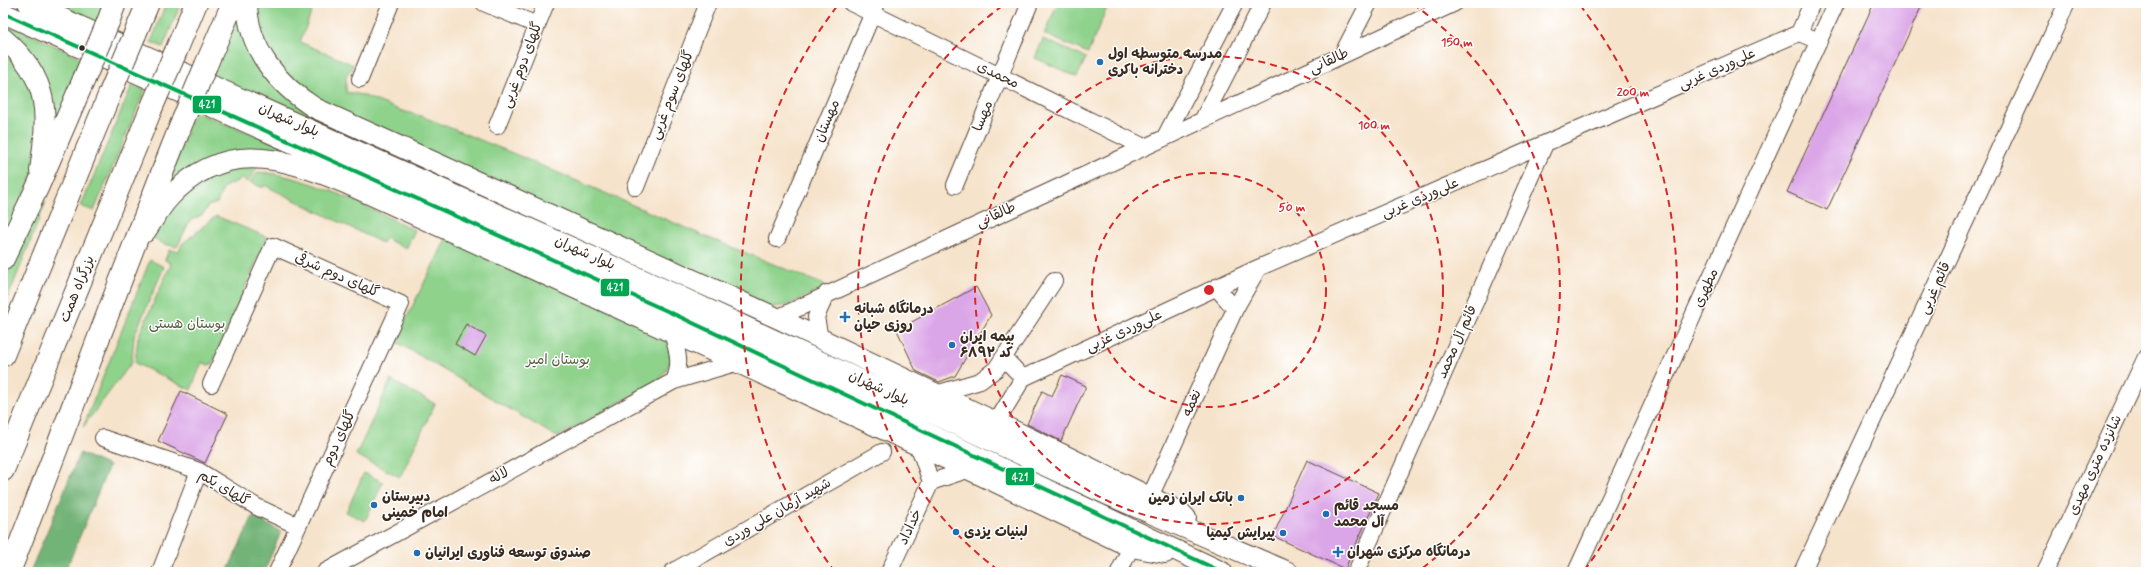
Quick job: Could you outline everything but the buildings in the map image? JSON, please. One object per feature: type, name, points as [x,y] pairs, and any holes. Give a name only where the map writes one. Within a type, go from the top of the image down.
[{"type":"highway","points":[[3,355],[148,3]]},
{"type":"highway","name":"بزرگراه همت","points":[[3,470],[150,109],[196,3]]},
{"type":"highway","points":[[9,572],[59,445],[131,251],[206,64],[233,3]]},
{"type":"highway","points":[[3,260],[38,186],[112,12]]},
{"type":"main road","name":"بلوار شهران","points":[[28,3],[677,295],[1106,494],[1288,572]]},
{"type":"main road","name":"بلوار شهران","points":[[247,3],[255,41],[268,67],[288,89],[315,108],[820,338],[996,422],[1180,512],[1204,537]]},
{"type":"main road","name":"بلوار شهران","points":[[3,13],[676,315],[1222,572]]},
{"type":"main road","points":[[3,38],[26,61],[38,83],[46,113],[46,130],[38,186]]},
{"type":"main road","name":"بلوار شهران","points":[[131,251],[168,199],[194,177],[208,168],[232,160],[272,159],[296,164],[345,183],[672,332],[735,363],[853,415],[966,470],[1131,547],[1192,558]]},
{"type":"street","points":[[360,79],[391,3]]},
{"type":"street","points":[[484,3],[537,25]]},
{"type":"street","name":"گلهای دوم غربی","points":[[497,126],[546,3]]},
{"type":"street","name":"گلهای سوم غربی","points":[[636,187],[708,3]]},
{"type":"street","name":"محمدی","points":[[851,3],[875,8],[1000,76],[1144,147]]},
{"type":"street","name":"مهسا","points":[[955,185],[1030,3]]},
{"type":"street","points":[[1165,137],[1235,3]]},
{"type":"street","points":[[1204,119],[1264,3]]},
{"type":"street","points":[[1342,55],[1369,3]]},
{"type":"street","name":"طالقانی","points":[[776,318],[827,293],[1455,3]]},
{"type":"street","points":[[1812,3],[1800,33],[1819,41]]},
{"type":"street","name":"مطهری","points":[[1576,572],[1836,3]]},
{"type":"street","name":"قائم غربی","points":[[1802,572],[2067,3]]},
{"type":"street","name":"مهستان","points":[[777,239],[875,8]]},
{"type":"street","name":"علی‌وردی غربی","points":[[1023,378],[1258,268],[1800,33]]},
{"type":"street","name":"قائم آل محمد","points":[[1356,572],[1545,144]]},
{"type":"street","name":"گلهای دوم شرقی","points":[[211,384],[272,246],[401,304]]},
{"type":"street","name":"نغمه","points":[[1150,497],[1235,309],[1258,268]]},
{"type":"street","points":[[936,394],[980,381],[996,369],[1054,281]]},
{"type":"street","points":[[1216,288],[1235,309]]},
{"type":"street","points":[[820,338],[816,317],[827,293]]},
{"type":"street","name":"گلهای دوم","points":[[277,572],[401,304]]},
{"type":"street","points":[[672,332],[679,362],[678,372],[674,381]]},
{"type":"street","name":"شانزده متری مهدی","points":[[2045,572],[2146,357]]},
{"type":"street","points":[[996,422],[1023,378],[1004,358]]},
{"type":"street","name":"لاله","points":[[325,572],[674,381],[735,363]]},
{"type":"street","name":"گلهای یکم","points":[[103,438],[199,471],[257,507],[298,526]]},
{"type":"street","points":[[919,447],[929,477],[966,470]]},
{"type":"street","name":"شهید آرمان علی وردی","points":[[672,572],[882,452]]},
{"type":"street","points":[[160,572],[199,471]]},
{"type":"street","name":"خداداد","points":[[889,572],[929,477]]},
{"type":"street","points":[[1120,572],[1131,547]]},
{"type":"green space","points":[[45,3],[109,3],[98,28]]},
{"type":"green space","points":[[166,3],[181,3],[163,47],[151,42]]},
{"type":"green space","points":[[240,3],[249,38],[335,122],[332,131],[209,77]]},
{"type":"green space","points":[[253,3],[315,3],[300,42],[354,65],[346,76],[346,92],[362,95],[402,111],[421,116],[510,152],[702,235],[827,286],[788,305],[769,308],[325,108],[268,56]]},
{"type":"green space","points":[[1058,3],[1109,3],[1088,53],[1044,34]]},
{"type":"green space","points":[[3,22],[86,60],[54,135],[3,31]]},
{"type":"green space","points":[[1043,39],[1086,58],[1077,77],[1035,58]]},
{"type":"green space","points":[[3,44],[36,92],[36,166],[10,228],[3,225]]},
{"type":"green space","points":[[132,85],[145,90],[94,211],[81,206]]},
{"type":"green space","points":[[194,112],[278,143],[302,160],[273,153],[164,194]]},
{"type":"green space","points":[[259,164],[248,182],[241,179],[224,187],[217,203],[208,206],[203,214],[189,222],[177,247],[164,244],[148,235],[159,215],[207,173]]},
{"type":"green space","points":[[258,172],[278,175],[319,186],[415,230],[406,249],[385,238],[382,243],[264,185],[263,188],[250,182]]},
{"type":"green space","points":[[39,200],[46,202],[3,310],[3,280]]},
{"type":"green space","name":"بوستان هستی","points":[[216,216],[267,237],[212,364],[208,365],[202,362],[191,390],[135,363],[138,337],[171,264],[165,260],[169,250],[179,251],[182,244]]},
{"type":"green space","name":"بوستان امیر","points":[[448,235],[656,332],[670,344],[671,356],[668,368],[658,381],[557,437],[395,341]]},
{"type":"green space","points":[[150,260],[164,267],[134,336],[132,362],[83,427]]},
{"type":"green space","points":[[391,380],[435,404],[400,477],[356,455]]},
{"type":"green space","points":[[80,453],[109,466],[65,572],[30,572]]},
{"type":"green space","points":[[364,473],[383,482],[365,521],[346,512]]},
{"type":"green space","points":[[253,516],[281,532],[264,572],[227,572]]},
{"type":"transit line","name":"421","points":[[3,13],[676,315],[1222,572]]},
{"type":"place","name":"مدرسه متوسطه اول دخترانه باکری","points":[[1100,62]]},
{"type":"place","name":"درمانگاه شبانه روزی حیان","points":[[845,317]]},
{"type":"place","name":"بیمه ایران کد ۶۸۹۲","points":[[952,345]]},
{"type":"place","name":"بانک ایران زمین","points":[[1241,498]]},
{"type":"place","name":"دبیرستان امام خمینی","points":[[374,505]]},
{"type":"place","name":"مسجد قائم آل محمد","points":[[1326,514]]},
{"type":"place","name":"لبنیات یزدی","points":[[956,532]]},
{"type":"place","name":"پیرایش کیمیا","points":[[1283,533]]},
{"type":"place","name":"درمانگاه مرکزی شهران","points":[[1338,552]]},
{"type":"place","name":"صندوق توسعه فناوری ایرانیان","points":[[417,553]]}]
